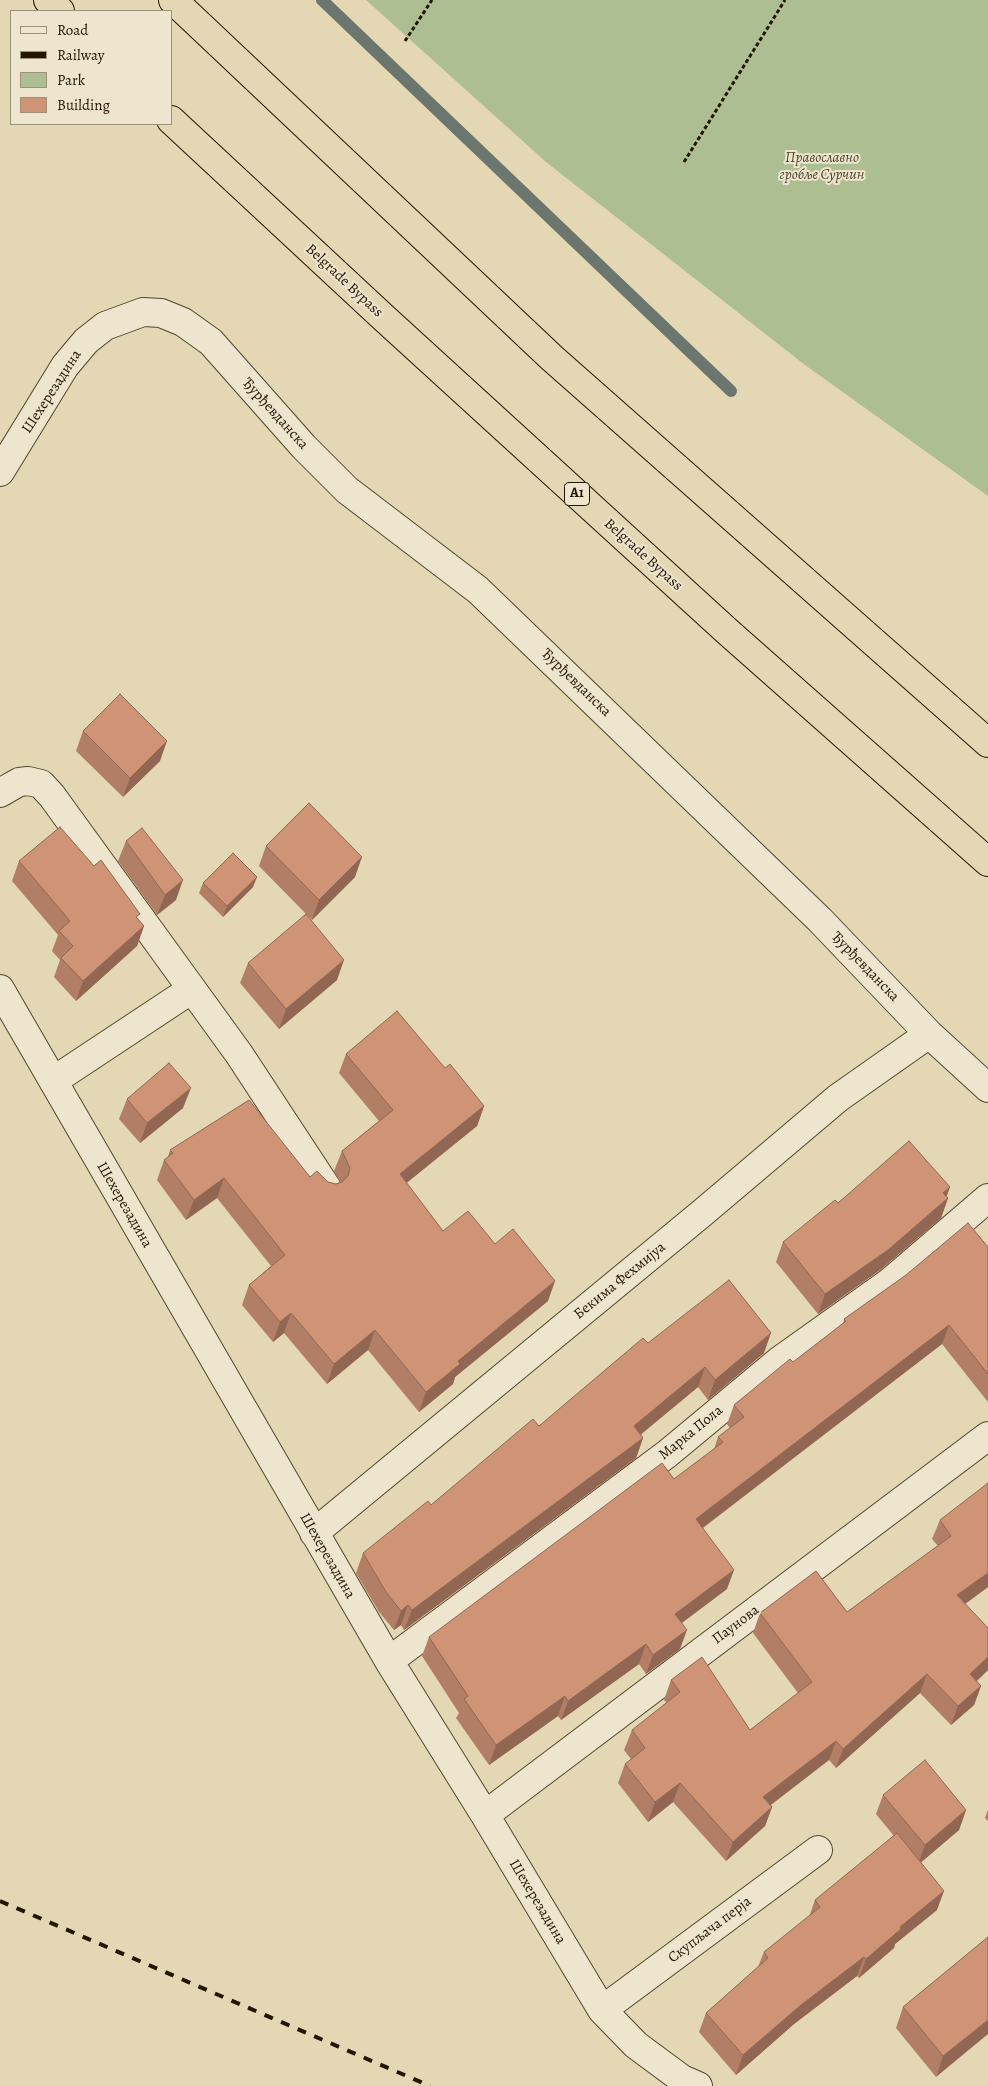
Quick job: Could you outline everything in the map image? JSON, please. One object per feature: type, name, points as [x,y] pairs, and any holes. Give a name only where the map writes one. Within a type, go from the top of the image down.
[{"type":"highway","points":[[48,0],[59,10]]},
{"type":"highway","points":[[173,0],[552,358],[988,743]]},
{"type":"highway","name":"Belgrade Bypass","points":[[172,121],[384,318],[728,632],[988,862]]},
{"type":"street","name":"Шехерезадина","points":[[0,472],[65,366],[86,340],[104,326],[143,312]]},
{"type":"street","name":"Ђурђевданска","points":[[143,312],[161,313],[184,322],[210,342],[304,447],[347,490],[478,590],[820,920],[929,1034],[988,1088]]},
{"type":"street","points":[[0,793],[19,782],[28,781],[41,784],[239,1054],[327,1188]]},
{"type":"street","name":"Шехерезадина","points":[[0,989],[388,1662],[485,1815],[602,2010],[636,2045],[682,2079],[698,2086]]},
{"type":"street","points":[[54,1081],[192,989]]},
{"type":"street","name":"Бекима Фехмијуа","points":[[314,1533],[701,1214],[838,1098],[929,1034]]},
{"type":"street","name":"Марка Пола","points":[[388,1662],[667,1454],[779,1361],[890,1282],[988,1198]]},
{"type":"street","name":"Паунова","points":[[485,1815],[988,1436]]},
{"type":"street","name":"Скупљача перја","points":[[602,2010],[818,1850]]},
{"type":"path","points":[[405,41],[432,0]]},
{"type":"path","points":[[684,162],[785,0]]},
{"type":"green space","name":"Православно гробље Сурчин","points":[[366,0],[988,0],[988,496],[805,365],[546,162]]},
{"type":"building","points":[[120,694],[167,741],[130,778],[83,731]]},
{"type":"building","points":[[309,803],[362,857],[319,900],[266,846]]},
{"type":"building","points":[[60,827],[94,866],[101,860],[140,914],[136,917],[144,926],[83,981],[61,958],[73,946],[59,931],[70,921],[19,861]]},
{"type":"building","points":[[142,828],[183,880],[165,895],[126,841]]},
{"type":"building","points":[[233,853],[257,877],[227,906],[203,883]]},
{"type":"building","points":[[306,914],[344,960],[286,1009],[248,963]]},
{"type":"building","points":[[397,1011],[445,1068],[450,1064],[484,1106],[400,1174],[443,1231],[468,1211],[495,1244],[513,1229],[555,1281],[458,1361],[460,1364],[426,1392],[375,1330],[334,1364],[291,1313],[280,1322],[249,1285],[285,1255],[224,1178],[194,1200],[164,1160],[173,1153],[170,1150],[249,1100],[310,1177],[317,1171],[328,1182],[336,1184],[342,1182],[348,1176],[350,1168],[342,1151],[393,1110],[346,1054]]},
{"type":"building","points":[[169,1063],[191,1088],[147,1123],[127,1099]]},
{"type":"building","points":[[909,1141],[950,1187],[943,1193],[948,1198],[888,1250],[825,1294],[783,1242],[835,1200],[838,1203]]},
{"type":"building","points":[[968,1223],[988,1247],[988,1374],[949,1325],[696,1519],[734,1570],[675,1614],[687,1630],[653,1655],[646,1644],[568,1701],[565,1696],[496,1745],[464,1699],[468,1696],[429,1637],[662,1463],[674,1479],[723,1442],[718,1437],[744,1417],[734,1405],[790,1359],[793,1362],[846,1321],[844,1319],[906,1275]]},
{"type":"building","points":[[729,1280],[771,1333],[715,1380],[705,1367],[634,1426],[643,1438],[412,1610],[408,1605],[401,1611],[386,1592],[363,1553],[428,1501],[431,1505],[533,1419],[539,1426],[643,1338],[648,1343]]},
{"type":"building","points":[[988,1483],[988,1573],[957,1595],[988,1628],[988,1657],[970,1674],[981,1686],[958,1706],[927,1674],[843,1749],[836,1741],[763,1797],[772,1807],[733,1842],[680,1783],[655,1802],[625,1764],[645,1748],[632,1730],[680,1692],[671,1680],[702,1657],[750,1730],[812,1682],[760,1613],[816,1571],[847,1612],[951,1536],[940,1520]]},
{"type":"building","points":[[925,1760],[966,1810],[925,1845],[883,1795]]},
{"type":"building","points":[[897,1833],[944,1891],[900,1927],[901,1929],[866,1959],[864,1957],[801,2005],[743,2055],[706,2013],[768,1958],[764,1952],[820,1907],[815,1900]]},
{"type":"building","points":[[988,1937],[988,2020],[943,2056],[903,2007]]},
{"type":"waterway","points":[[322,0],[731,391]]},
{"type":"railway","points":[[0,1901],[430,2086]]}]
